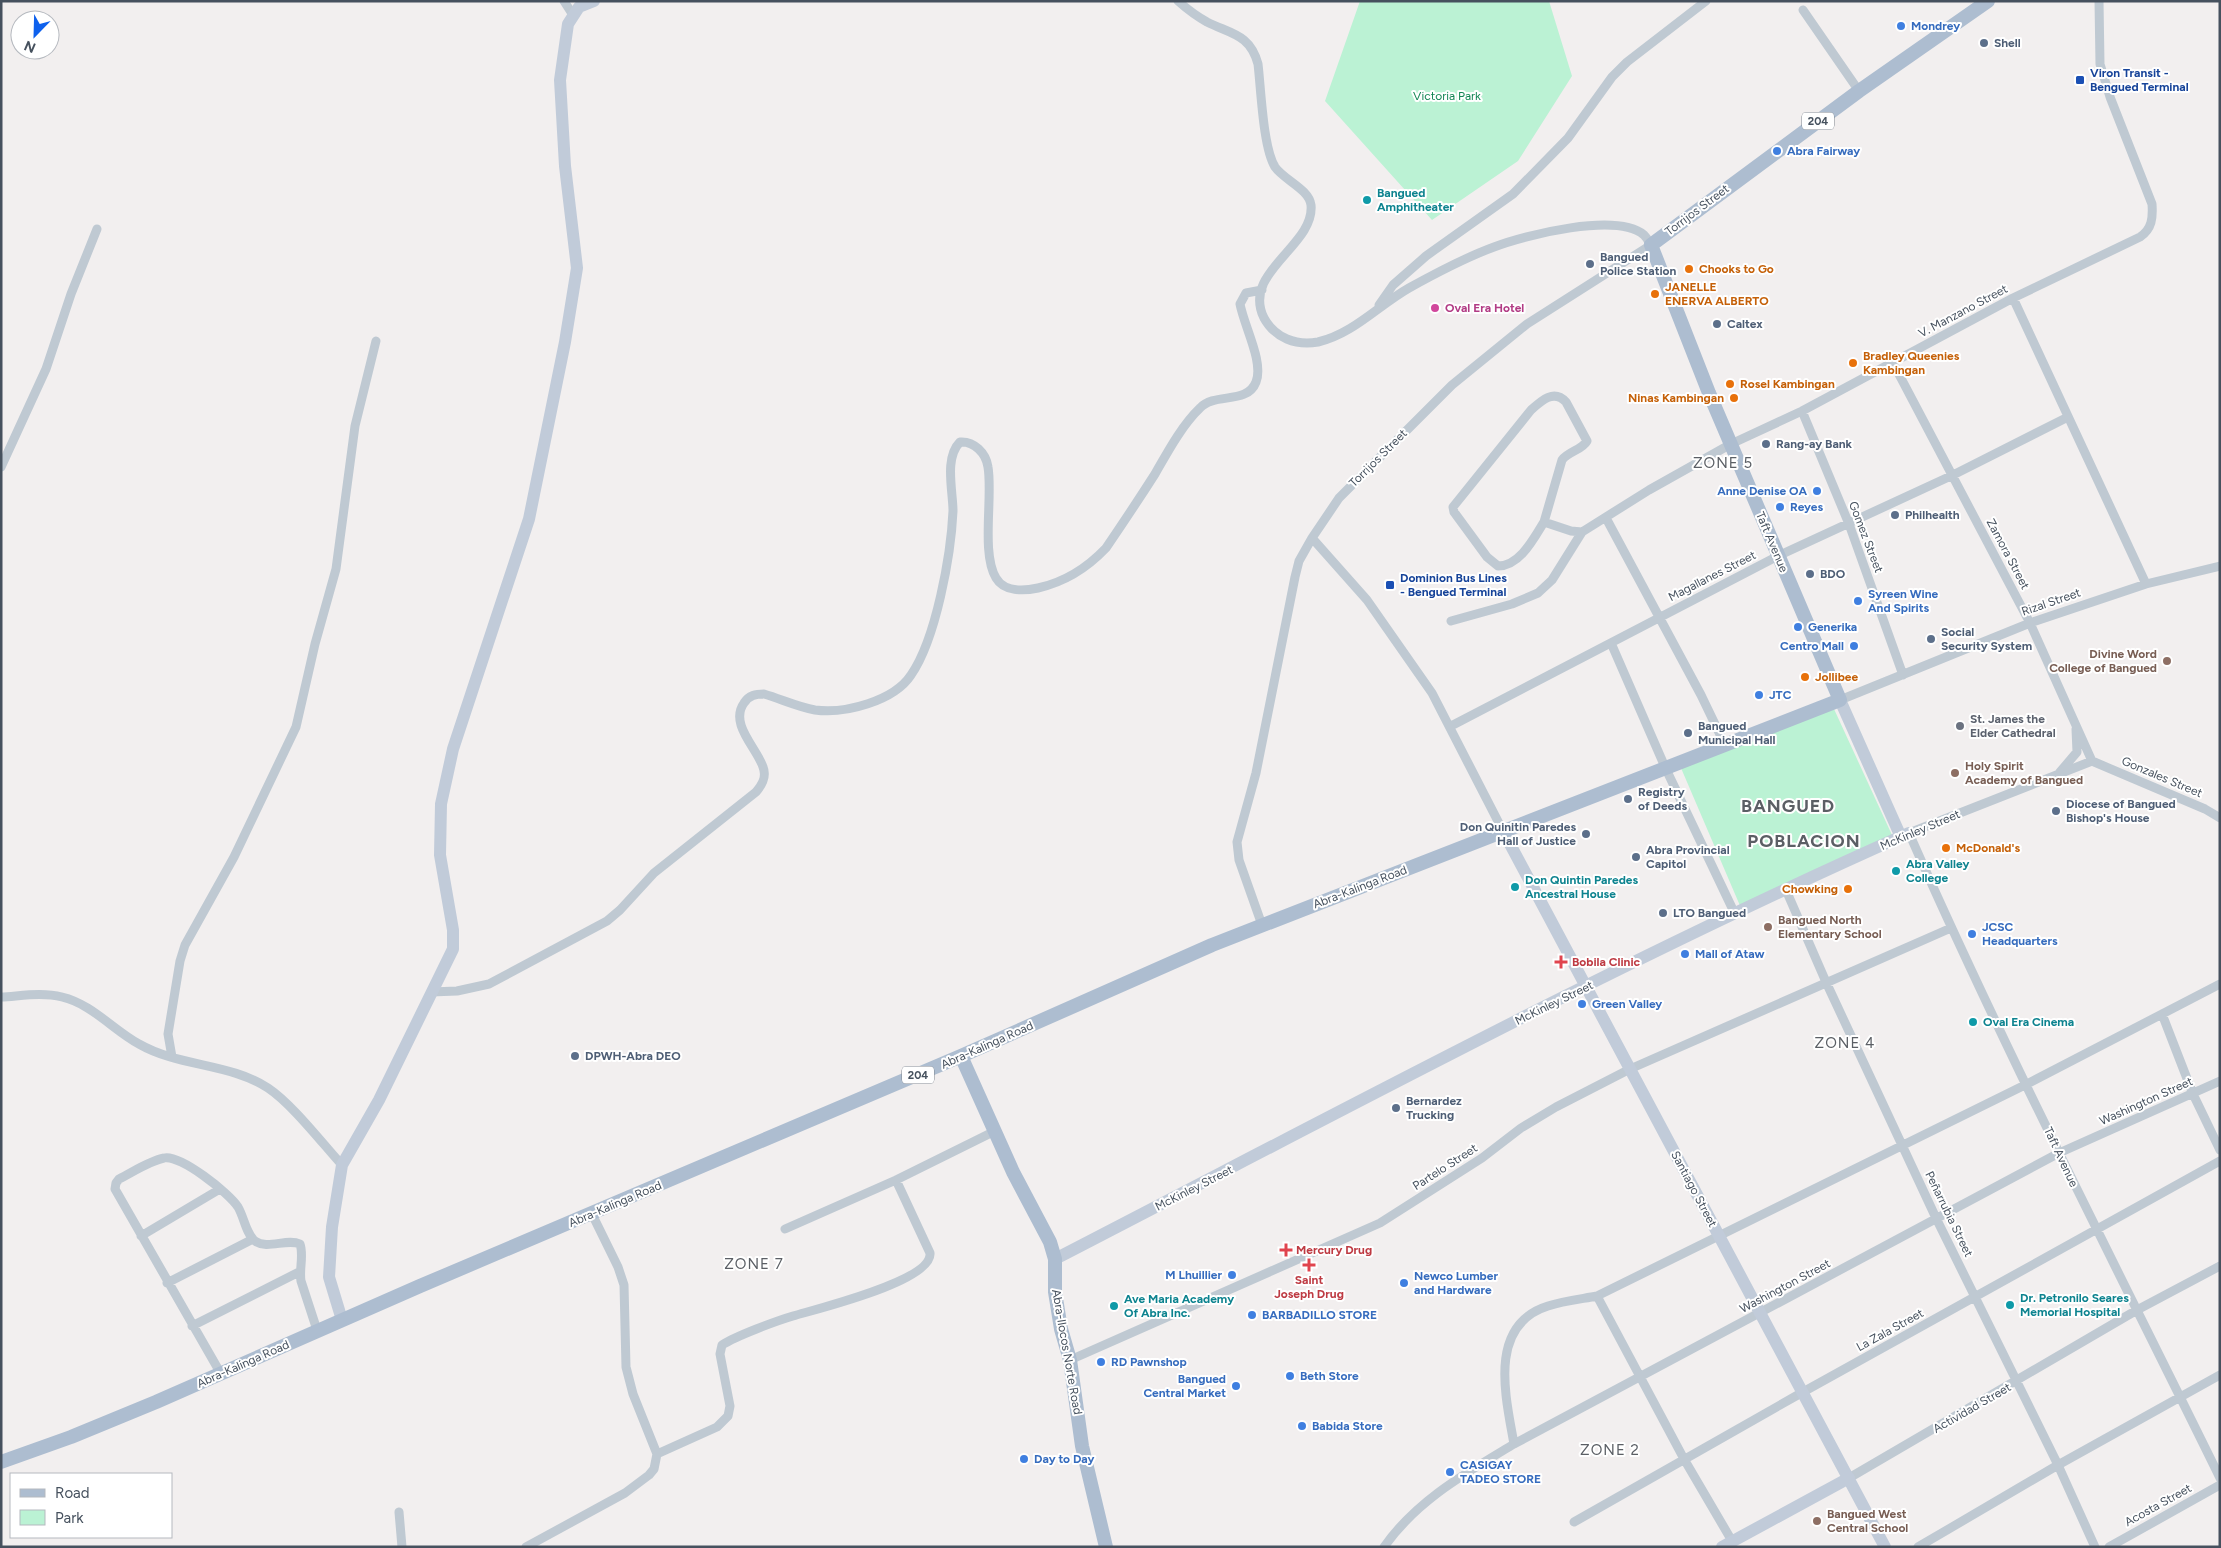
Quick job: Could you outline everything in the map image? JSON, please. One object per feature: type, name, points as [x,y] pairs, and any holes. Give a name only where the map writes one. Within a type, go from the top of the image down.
[{"type":"main road","name":"Torrijos Street","points":[[1651,245],[1859,91],[1988,1]]},
{"type":"main road","name":"Taft Avenue","points":[[1651,245],[1709,393],[1840,700]]},
{"type":"main road","name":"Abra-Kalinga Road","points":[[1,1462],[71,1437],[221,1374],[317,1330],[961,1056],[1212,945],[1840,700]]},
{"type":"main road","name":"Abra-Ilocos Norte Road","points":[[961,1056],[1013,1172],[1050,1242],[1055,1260],[1055,1292],[1061,1330],[1070,1360],[1082,1446],[1106,1547]]},
{"type":"street","points":[[564,1],[573,15]]},
{"type":"street","points":[[342,1320],[328,1278],[333,1218],[342,1166],[379,1100],[454,942],[440,855],[440,804],[445,777],[473,685],[529,519],[575,286],[578,268],[577,250],[565,166],[560,80],[566,32],[573,15],[579,8],[594,1]]},
{"type":"street","points":[[1178,1],[1201,18],[1246,41],[1255,52],[1270,159],[1282,176],[1308,197],[1311,205],[1305,229],[1267,275],[1262,290],[1261,304],[1263,316],[1270,327],[1292,342],[1310,343],[1336,336],[1407,289],[1461,261],[1496,246],[1544,233],[1586,225],[1623,227],[1644,235],[1651,245]]},
{"type":"street","points":[[1376,310],[1393,285],[1426,256],[1513,194],[1568,138],[1612,78],[1627,62],[1706,1]]},
{"type":"street","name":"V. Manzano Street","points":[[1582,532],[1649,490],[1731,444],[1802,411],[2014,298],[2140,237],[2148,231],[2151,222],[2152,204],[2110,97],[2100,64],[2099,1]]},
{"type":"street","points":[[1804,10],[1859,91]]},
{"type":"street","points":[[1,467],[30,409],[46,370],[71,294],[98,229]]},
{"type":"street","name":"Torrijos Street","points":[[1262,925],[1240,860],[1237,842],[1256,773],[1294,577],[1299,561],[1312,538],[1339,498],[1452,385],[1527,324],[1651,245]]},
{"type":"street","points":[[430,992],[457,991],[489,984],[601,925],[620,910],[654,873],[756,792],[765,776],[763,767],[742,727],[739,717],[740,709],[748,698],[756,694],[764,694],[815,710],[838,710],[882,699],[910,677],[920,659],[934,620],[947,564],[952,520],[951,462],[955,447],[960,442],[972,444],[980,449],[988,467],[990,552],[996,578],[1002,586],[1016,590],[1043,587],[1079,572],[1094,561],[1106,548],[1172,445],[1200,407],[1209,401],[1242,395],[1250,390],[1256,382],[1257,361],[1240,304],[1246,293],[1262,290]]},
{"type":"street","points":[[2014,298],[2146,584]]},
{"type":"street","points":[[172,1057],[168,1034],[180,961],[185,944],[234,858],[296,727],[315,644],[336,569],[355,426],[376,341]]},
{"type":"street","name":"Zamora Street","points":[[1893,363],[2030,622],[2092,760]]},
{"type":"street","points":[[1559,395],[1566,402],[1587,441],[1585,445],[1566,455],[1562,460],[1544,522],[1532,543],[1507,565],[1498,566],[1487,557],[1454,512],[1453,507],[1531,410],[1547,397],[1559,395]]},
{"type":"street","name":"Gomez Street","points":[[1802,411],[1848,524],[1903,674]]},
{"type":"street","name":"Magallanes Street","points":[[1451,726],[1778,556],[1953,475],[2068,417]]},
{"type":"street","points":[[1606,518],[1725,745]]},
{"type":"street","points":[[1451,622],[1512,604],[1538,593],[1552,580],[1582,532],[1571,531],[1544,522]]},
{"type":"street","points":[[1312,538],[1367,600],[1432,693],[1451,726],[1504,831]]},
{"type":"street","name":"Rizal Street","points":[[1840,700],[2030,622],[2146,584],[2220,566]]},
{"type":"street","points":[[1611,642],[1665,767],[1734,912]]},
{"type":"street","name":"Taft Avenue","points":[[1840,700],[2096,1230],[2220,1478]]},
{"type":"street","points":[[2058,774],[2077,752],[2077,735],[2074,722]]},
{"type":"street","name":"McKinley Street","points":[[1055,1260],[1501,1029],[1734,912],[1905,835],[2092,760]]},
{"type":"street","name":"Gonzales Street","points":[[2092,760],[2204,809],[2220,818]]},
{"type":"street","name":"Santiago Street","points":[[1504,831],[1885,1547]]},
{"type":"street","name":"Peñarrubia Street","points":[[1786,890],[1826,982],[1936,1218],[2018,1381],[2095,1547]]},
{"type":"street","name":"Partelo Street","points":[[1070,1360],[1380,1224],[1482,1158],[1521,1128],[1556,1107],[1630,1069],[1951,928]]},
{"type":"street","points":[[1514,1444],[1505,1387],[1506,1348],[1512,1334],[1520,1323],[1547,1306],[1597,1296],[2027,1084],[2220,984]]},
{"type":"street","points":[[1,997],[40,994],[62,997],[80,1004],[141,1045],[172,1057],[237,1074],[268,1088],[280,1097],[342,1166]]},
{"type":"street","points":[[2162,1014],[2193,1094],[2220,1150]]},
{"type":"street","name":"Washington Street","points":[[1384,1547],[1402,1523],[1445,1485],[1514,1444],[1640,1375],[1761,1313],[2059,1153],[2220,1082]]},
{"type":"street","points":[[785,1229],[896,1180],[994,1131]]},
{"type":"street","points":[[221,1374],[167,1283],[115,1189],[119,1179],[163,1158],[170,1157],[185,1164],[220,1189],[235,1203],[253,1239],[263,1244],[292,1241],[300,1244],[302,1249],[299,1272],[317,1330]]},
{"type":"street","name":"La Zala Street","points":[[1574,1522],[1803,1392],[2220,1161]]},
{"type":"street","points":[[657,1454],[717,1427],[728,1416],[730,1406],[720,1354],[721,1348],[725,1343],[791,1317],[865,1295],[916,1272],[927,1264],[930,1253],[896,1180]]},
{"type":"street","points":[[141,1236],[220,1189]]},
{"type":"street","points":[[526,1547],[625,1492],[649,1475],[654,1469],[657,1454],[633,1394],[626,1367],[624,1285],[618,1268],[592,1214]]},
{"type":"street","points":[[167,1283],[253,1239]]},
{"type":"street","name":"Actividad Street","points":[[1727,1544],[1849,1478],[2137,1310],[2220,1266]]},
{"type":"street","points":[[192,1326],[299,1272]]},
{"type":"street","points":[[1597,1296],[1727,1544]]},
{"type":"street","points":[[1918,1547],[2058,1465],[2220,1375]]},
{"type":"street","name":"Acosta Street","points":[[2109,1547],[2220,1485]]},
{"type":"street","points":[[400,1512],[402,1547]]},
{"type":"green space","name":"Victoria Park","points":[[1360,1],[1549,1],[1572,76],[1518,161],[1432,220],[1325,101]]},
{"type":"green space","points":[[1834,709],[1892,835],[1741,908],[1681,768]]},
{"type":"place","name":"Mondrey","points":[[1901,26]]},
{"type":"place","name":"Shell","points":[[1984,43]]},
{"type":"place","name":"Viron Transit - Bengued Terminal","points":[[2080,80]]},
{"type":"place","name":"Abra Fairway","points":[[1777,151]]},
{"type":"place","name":"Bangued Amphitheater","points":[[1367,200]]},
{"type":"place","name":"Bangued Police Station","points":[[1590,264]]},
{"type":"place","name":"Chooks to Go","points":[[1689,269]]},
{"type":"place","name":"JANELLE ENERVA ALBERTO","points":[[1655,294]]},
{"type":"place","name":"Oval Era Hotel","points":[[1435,308]]},
{"type":"place","name":"Caltex","points":[[1717,324]]},
{"type":"place","name":"Bradley Queenies Kambingan","points":[[1853,363]]},
{"type":"place","name":"Rosel Kambingan","points":[[1730,384]]},
{"type":"place","name":"Ninas Kambingan","points":[[1734,398]]},
{"type":"place","name":"Rang-ay Bank","points":[[1766,444]]},
{"type":"place","name":"Anne Denise OA","points":[[1817,491]]},
{"type":"place","name":"Reyes","points":[[1780,507]]},
{"type":"place","name":"Philhealth","points":[[1895,515]]},
{"type":"place","name":"BDO","points":[[1810,574]]},
{"type":"place","name":"Dominion Bus Lines - Bengued Terminal","points":[[1390,585]]},
{"type":"place","name":"Syreen Wine And Spirits","points":[[1858,601]]},
{"type":"place","name":"Generika","points":[[1798,627]]},
{"type":"place","name":"Social Security System","points":[[1931,639]]},
{"type":"place","name":"Centro Mall","points":[[1854,646]]},
{"type":"place","name":"Divine Word College of Bangued","points":[[2167,661]]},
{"type":"place","name":"Jollibee","points":[[1805,677]]},
{"type":"place","name":"JTC","points":[[1759,695]]},
{"type":"place","name":"St. James the Elder Cathedral","points":[[1960,726]]},
{"type":"place","name":"Bangued Municipal Hall","points":[[1688,733]]},
{"type":"place","name":"Holy Spirit Academy of Bangued","points":[[1955,773]]},
{"type":"place","name":"Registry of Deeds","points":[[1628,799]]},
{"type":"place","name":"Diocese of Bangued Bishop's House","points":[[2056,811]]},
{"type":"place","name":"Don Quinitin Paredes Hall of Justice","points":[[1586,834]]},
{"type":"place","name":"McDonald's","points":[[1946,848]]},
{"type":"place","name":"Abra Provincial Capitol","points":[[1636,857]]},
{"type":"place","name":"Abra Valley College","points":[[1896,871]]},
{"type":"place","name":"Don Quintin Paredes Ancestral House","points":[[1515,887]]},
{"type":"place","name":"Chowking","points":[[1848,889]]},
{"type":"place","name":"LTO Bangued","points":[[1663,913]]},
{"type":"place","name":"Bangued North Elementary School","points":[[1768,927]]},
{"type":"place","name":"JCSC Headquarters","points":[[1972,934]]},
{"type":"place","name":"Mall of Ataw","points":[[1685,954]]},
{"type":"place","name":"Bobila Clinic","points":[[1561,962]]},
{"type":"place","name":"Green Valley","points":[[1582,1004]]},
{"type":"place","name":"Oval Era Cinema","points":[[1973,1022]]},
{"type":"place","name":"DPWH-Abra DEO","points":[[575,1056]]},
{"type":"place","name":"Bernardez Trucking","points":[[1396,1108]]},
{"type":"place","name":"Mercury Drug","points":[[1286,1250]]},
{"type":"place","name":"Saint Joseph Drug","points":[[1309,1265]]},
{"type":"place","name":"M Lhuillier","points":[[1232,1275]]},
{"type":"place","name":"Newco Lumber and Hardware","points":[[1404,1283]]},
{"type":"place","name":"Dr. Petronilo Seares Memorial Hospital","points":[[2010,1305]]},
{"type":"place","name":"Ave Maria Academy Of Abra Inc.","points":[[1114,1306]]},
{"type":"place","name":"BARBADILLO STORE","points":[[1252,1315]]},
{"type":"place","name":"RD Pawnshop","points":[[1101,1362]]},
{"type":"place","name":"Beth Store","points":[[1290,1376]]},
{"type":"place","name":"Bangued Central Market","points":[[1236,1386]]},
{"type":"place","name":"Babida Store","points":[[1302,1426]]},
{"type":"place","name":"Day to Day","points":[[1024,1459]]},
{"type":"place","name":"CASIGAY TADEO STORE","points":[[1450,1472]]},
{"type":"place","name":"Bangued West Central School","points":[[1817,1521]]},
{"type":"district","name":"ZONE 5","points":[[1723,463]]},
{"type":"district","name":"BANGUED","points":[[1788,806]]},
{"type":"district","name":"POBLACION","points":[[1804,841]]},
{"type":"district","name":"ZONE 4","points":[[1845,1043]]},
{"type":"district","name":"ZONE 7","points":[[754,1264]]},
{"type":"district","name":"ZONE 2","points":[[1610,1450]]}]
